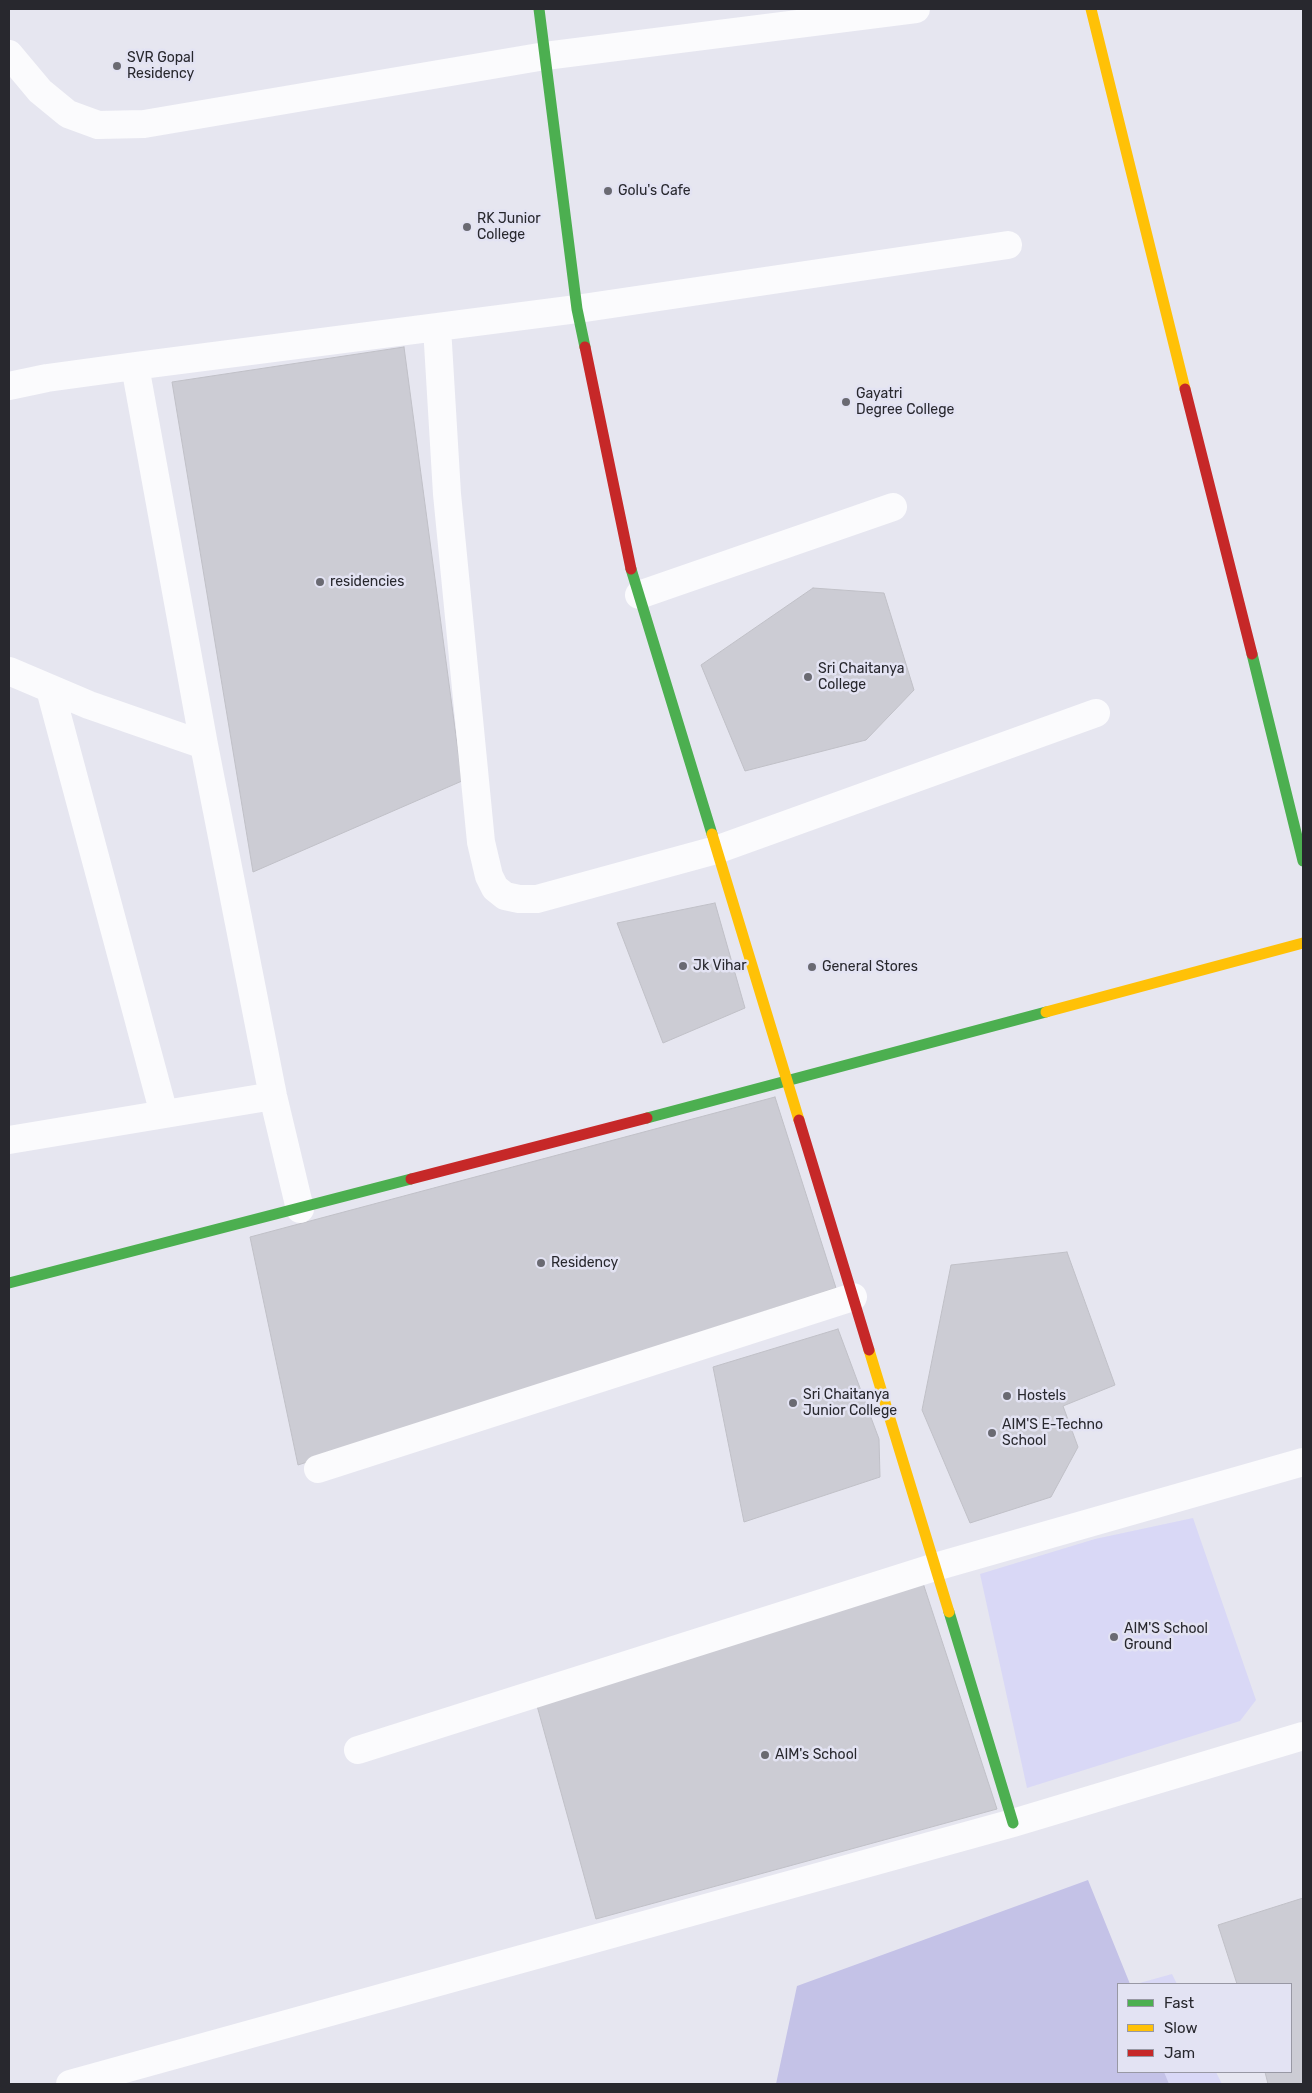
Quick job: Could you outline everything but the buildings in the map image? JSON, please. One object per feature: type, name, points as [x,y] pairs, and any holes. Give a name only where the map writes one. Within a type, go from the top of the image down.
[{"type":"street","points":[[538,9],[577,309],[633,576],[1013,1823]]},
{"type":"street","points":[[9,54],[40,91],[68,114],[98,125],[144,124],[545,56],[916,9]]},
{"type":"street","points":[[1092,9],[1303,861]]},
{"type":"street","points":[[9,386],[47,378],[577,309],[1008,246]]},
{"type":"street","points":[[437,326],[447,494],[481,842],[488,876],[495,888],[505,896],[538,899],[716,850],[1096,713]]},
{"type":"street","points":[[135,366],[204,745],[273,1096],[300,1209]]},
{"type":"street","points":[[639,595],[893,507]]},
{"type":"street","points":[[9,671],[89,705],[204,745]]},
{"type":"street","points":[[50,689],[164,1114]]},
{"type":"street","points":[[9,1283],[787,1082],[1303,943]]},
{"type":"street","points":[[9,1140],[273,1096]]},
{"type":"street","points":[[318,1469],[853,1297]]},
{"type":"street","points":[[358,1750],[935,1567],[1303,1462]]},
{"type":"street","points":[[70,2084],[1013,1823],[1303,1736]]},
{"type":"shaded area","name":"AIM'S School Ground","points":[[1193,1518],[1256,1700],[1240,1721],[1027,1788],[980,1574],[1095,1539]]},
{"type":"shaded area","points":[[1088,1880],[1130,1983],[1117,1983],[1117,2073],[1164,2073],[1169,2084],[776,2084],[797,1986]]},
{"type":"shaded area","points":[[1172,1974],[1176,1983],[1140,1983]]},
{"type":"shaded area","points":[[1138,2073],[1216,2073],[1222,2084],[1143,2084]]},
{"type":"traffic: fast","points":[[539,9],[577,309],[585,347]]},
{"type":"traffic: fast","points":[[631,569],[712,834]]},
{"type":"traffic: fast","points":[[1252,654],[1303,861]]},
{"type":"traffic: fast","points":[[647,1118],[1046,1012]]},
{"type":"traffic: fast","points":[[9,1283],[411,1179]]},
{"type":"traffic: fast","points":[[949,1612],[1013,1823]]},
{"type":"traffic: slow","points":[[1091,9],[1185,389]]},
{"type":"traffic: slow","points":[[712,834],[799,1120]]},
{"type":"traffic: slow","points":[[1046,1012],[1303,943]]},
{"type":"traffic: slow","points":[[869,1350],[949,1612]]},
{"type":"traffic: jam","points":[[585,347],[631,569]]},
{"type":"traffic: jam","points":[[1185,389],[1252,654]]},
{"type":"traffic: jam","points":[[411,1179],[647,1118]]},
{"type":"traffic: jam","points":[[799,1120],[869,1350]]},
{"type":"place","name":"SVR Gopal Residency","points":[[117,66]]},
{"type":"place","name":"Golu's Cafe","points":[[608,191]]},
{"type":"place","name":"RK Junior College","points":[[467,227]]},
{"type":"place","name":"Gayatri Degree College","points":[[846,402]]},
{"type":"place","name":"residencies","points":[[320,582]]},
{"type":"place","name":"Sri Chaitanya College","points":[[808,677]]},
{"type":"place","name":"Jk Vihar","points":[[683,966]]},
{"type":"place","name":"General Stores","points":[[812,967]]},
{"type":"place","name":"Residency","points":[[541,1263]]},
{"type":"place","name":"Hostels","points":[[1007,1396]]},
{"type":"place","name":"Sri Chaitanya Junior College","points":[[793,1403]]},
{"type":"place","name":"AIM'S E-Techno School","points":[[992,1433]]},
{"type":"place","name":"AIM'S School Ground","points":[[1114,1637]]},
{"type":"place","name":"AIM's School","points":[[765,1755]]}]
